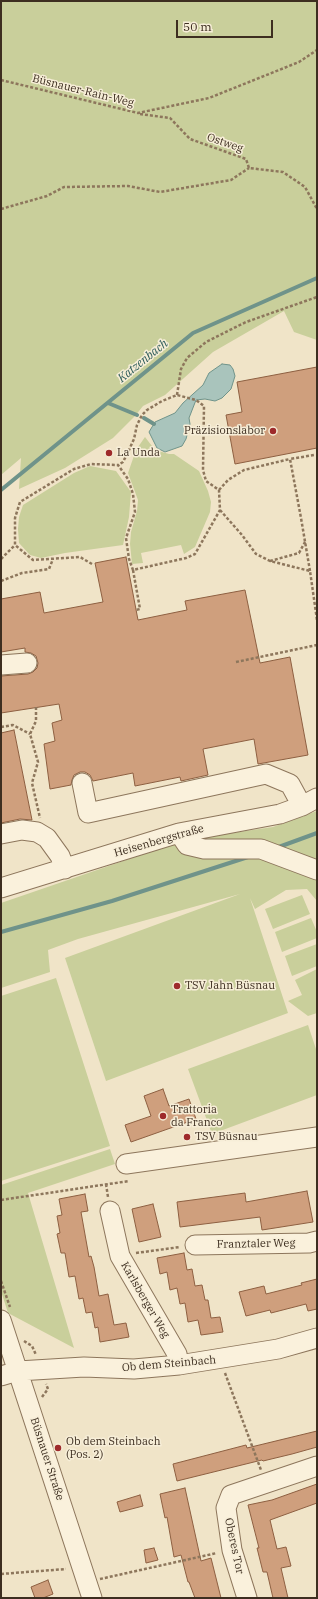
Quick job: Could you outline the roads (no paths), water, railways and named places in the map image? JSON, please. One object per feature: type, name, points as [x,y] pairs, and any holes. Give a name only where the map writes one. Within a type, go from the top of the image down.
[{"type":"street","points":[[1,665],[27,663]]},
{"type":"street","points":[[82,783],[88,813],[266,774],[290,784],[310,802]]},
{"type":"street","name":"Heisenbergstraße","points":[[1,888],[179,833],[280,814],[310,802]]},
{"type":"street","points":[[1,834],[21,827],[36,832],[47,838],[60,856],[65,869]]},
{"type":"street","points":[[179,833],[187,844],[204,849],[261,848],[317,870]]},
{"type":"street","points":[[126,1164],[317,1137]]},
{"type":"street","name":"Karlsberger Weg","points":[[110,1211],[120,1256],[177,1354],[178,1365]]},
{"type":"street","name":"Franztaler Weg","points":[[195,1245],[309,1243],[317,1241]]},
{"type":"street","name":"Büsnauer Straße","points":[[1,1320],[10,1374],[94,1589]]},
{"type":"street","name":"Ob dem Steinbach","points":[[10,1374],[84,1367],[134,1369],[178,1365],[278,1349],[317,1338]]},
{"type":"street","name":"Oberes Tor","points":[[247,1598],[232,1550],[226,1508],[231,1495],[317,1466]]},
{"type":"water","points":[[222,364],[230,365],[233,369],[235,376],[231,389],[222,398],[215,401],[205,399],[196,400],[189,418],[190,424],[186,439],[182,446],[165,452],[157,448],[149,432],[155,422],[175,413],[183,403],[203,385],[209,373]]},
{"type":"waterway","name":"Katzenbach","points":[[1,490],[193,333],[317,278]]},
{"type":"waterway","points":[[108,403],[137,415]]},
{"type":"waterway","points":[[144,418],[154,424]]},
{"type":"waterway","points":[[276,848],[317,833]]},
{"type":"waterway","points":[[1,932],[112,901],[248,857]]},
{"type":"place","name":"Präzisionslabor","points":[[273,431]]},
{"type":"place","name":"La Unda","points":[[109,453]]},
{"type":"place","name":"TSV Jahn Büsnau","points":[[177,986]]},
{"type":"place","name":"Trattoria da Franco","points":[[163,1116]]},
{"type":"place","name":"TSV Büsnau","points":[[187,1137]]},
{"type":"place","name":"Ob dem Steinbach (Pos. 2)","points":[[58,1448]]}]
